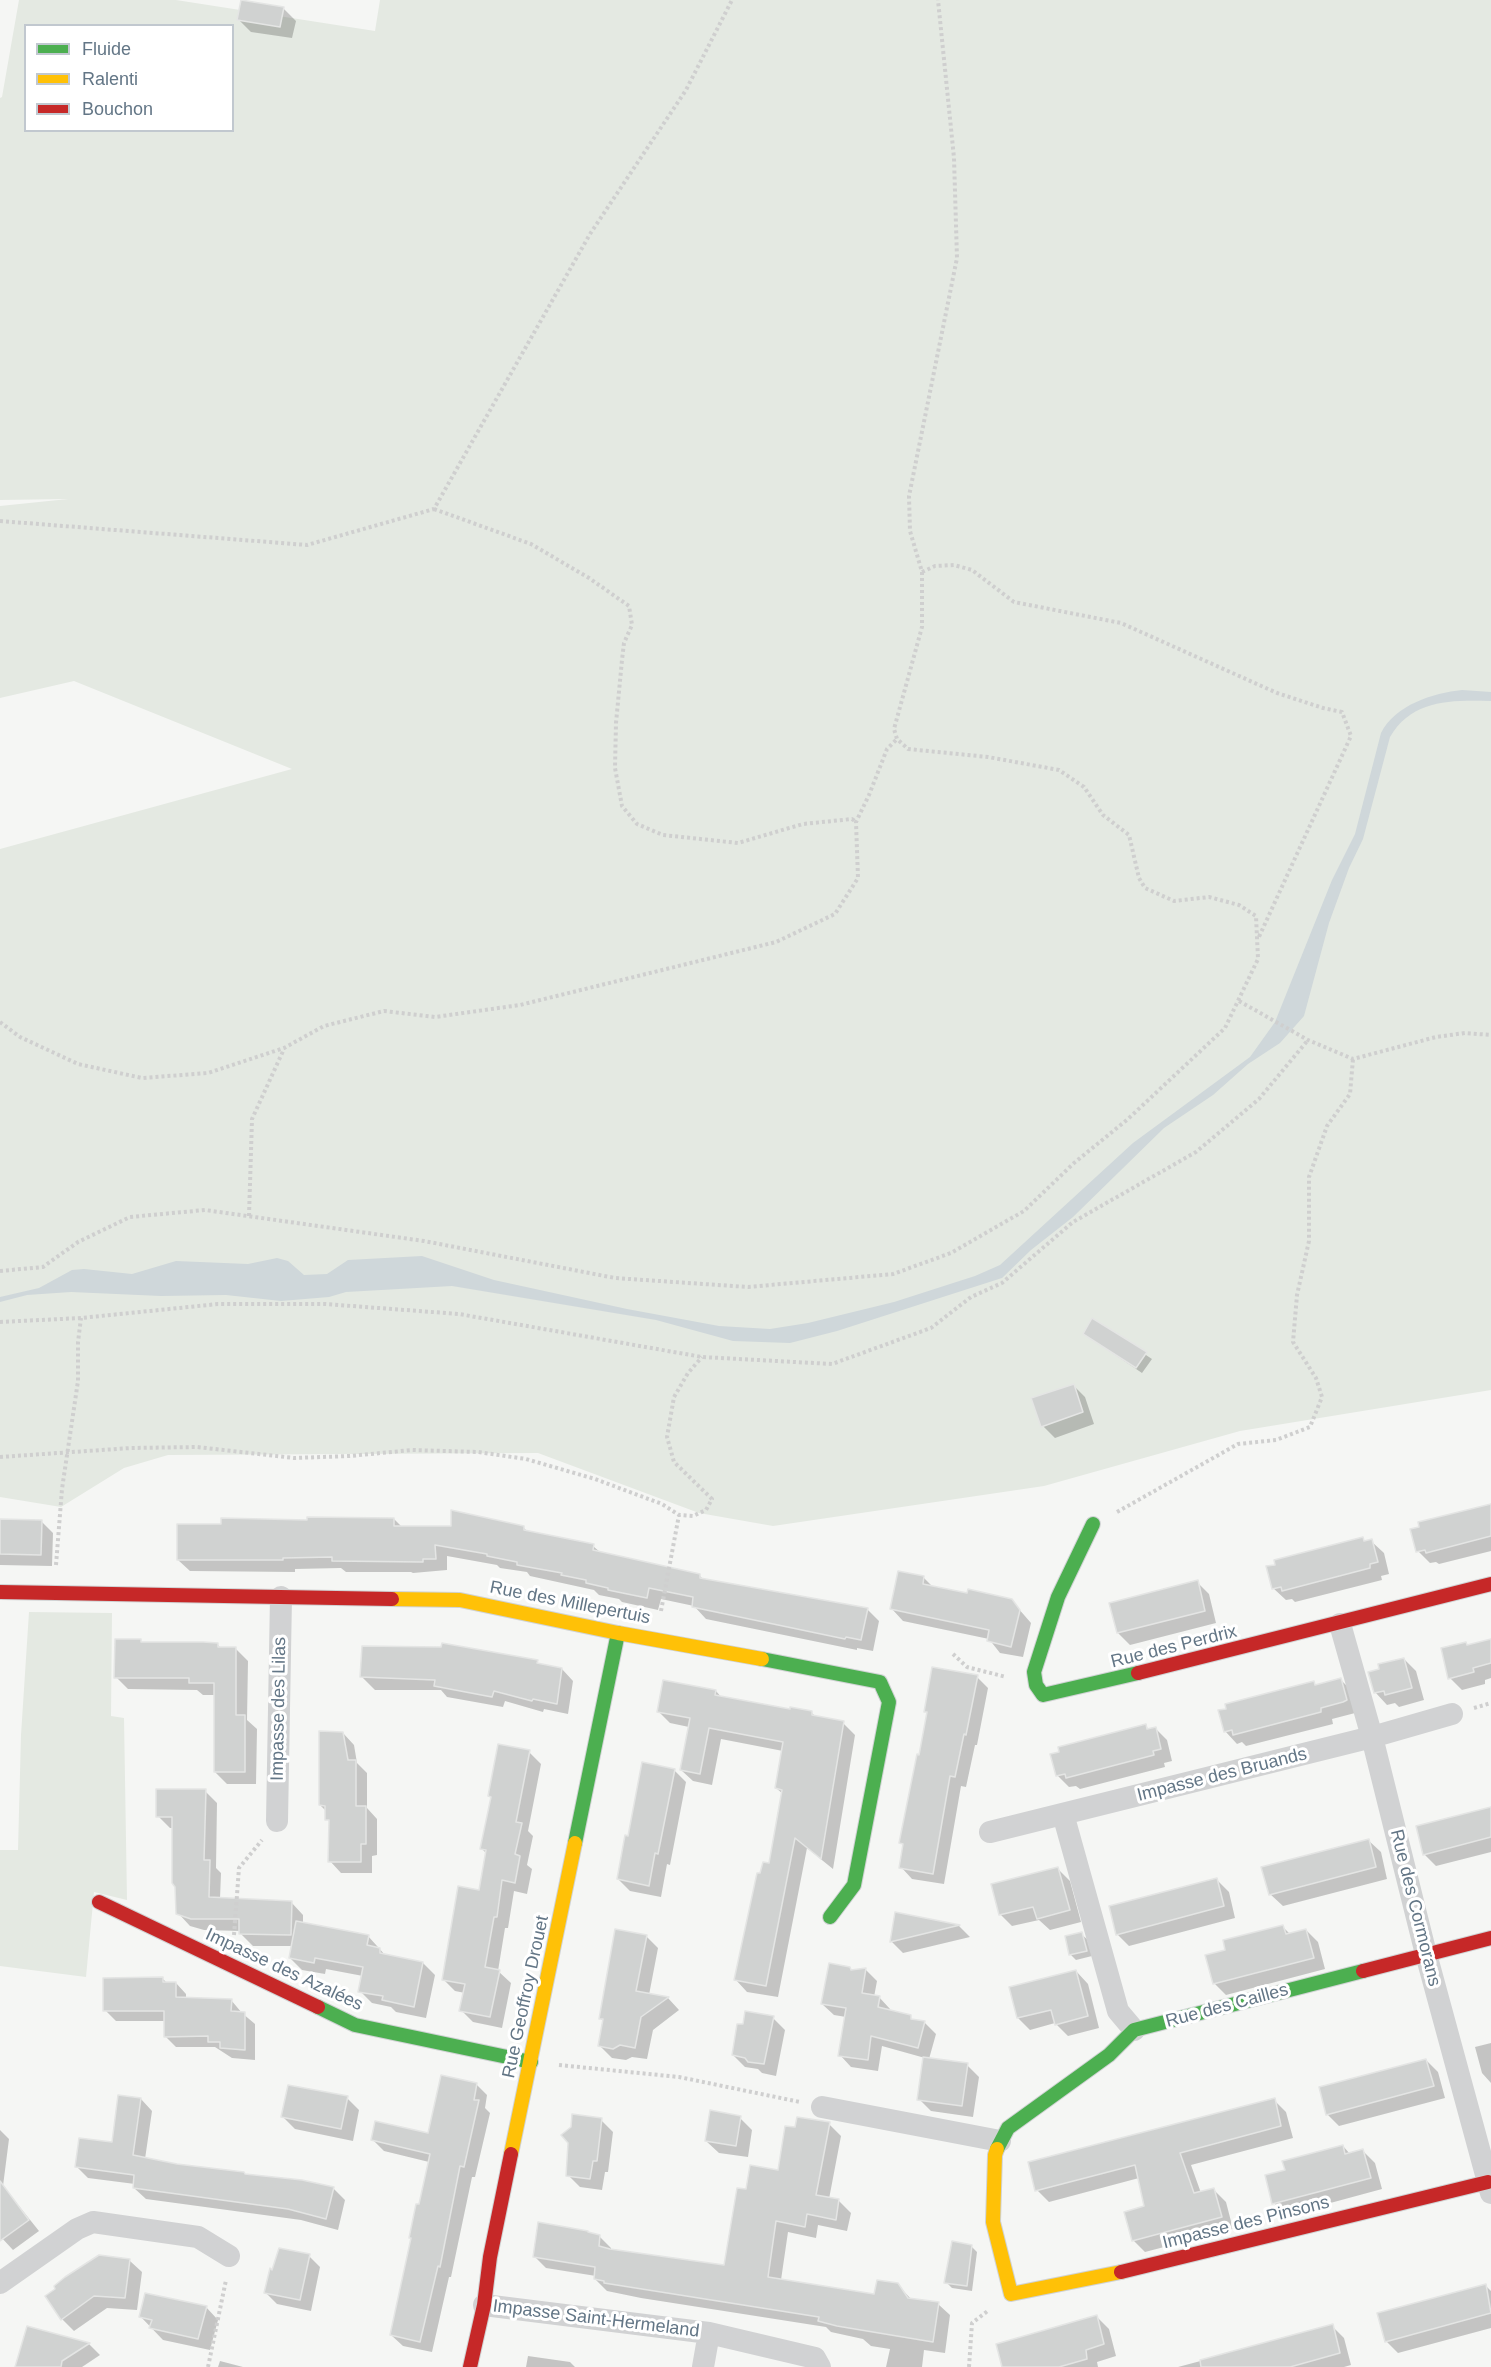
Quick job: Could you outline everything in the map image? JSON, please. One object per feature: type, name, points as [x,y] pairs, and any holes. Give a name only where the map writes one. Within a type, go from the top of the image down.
[{"type":"street","points":[[1035,1685],[1034,1672],[1058,1597],[1093,1524]]},
{"type":"street","name":"Rue des Perdrix","points":[[1035,1685],[1043,1695],[1089,1686],[1491,1584]]},
{"type":"street","name":"Rue des Millepertuis","points":[[0,1592],[460,1600],[618,1633],[655,1638],[880,1682],[889,1702],[854,1885],[830,1917]]},
{"type":"street","name":"Impasse des Lilas","points":[[277,1821],[281,1598]]},
{"type":"street","name":"Rue des Cormorans","points":[[1340,1624],[1372,1737],[1426,1954],[1490,2188]]},
{"type":"street","name":"Rue Geoffroy Drouet","points":[[470,2367],[484,2305],[490,2257],[618,1633]]},
{"type":"street","name":"Impasse des Bruands","points":[[990,1832],[1372,1737],[1452,1714]]},
{"type":"street","points":[[1011,2294],[993,2222],[995,2155],[1000,2141],[1008,2127],[1109,2055],[1134,2030],[1118,2011],[1063,1814]]},
{"type":"street","name":"Impasse des Azalées","points":[[99,1902],[355,2025],[531,2062]]},
{"type":"street","name":"Rue des Cailles","points":[[1134,2030],[1491,1938]]},
{"type":"street","points":[[822,2107],[1000,2141]]},
{"type":"street","name":"Impasse des Pinsons","points":[[1011,2294],[1138,2269],[1490,2188]]},
{"type":"street","points":[[0,2283],[77,2229],[93,2222],[198,2236],[229,2256]]},
{"type":"street","name":"Impasse Saint-Hermeland","points":[[484,2305],[709,2333],[815,2358],[820,2367]]},
{"type":"street","points":[[703,2367],[709,2333]]},
{"type":"path","points":[[434,508],[590,234],[686,90],[732,0]]},
{"type":"path","points":[[0,1271],[44,1267],[78,1242],[130,1217],[205,1210],[424,1242],[615,1278],[748,1287],[893,1274],[951,1253],[1024,1210],[1074,1163],[1128,1119],[1225,1028],[1258,959],[1256,916],[1239,905],[1209,897],[1174,901],[1145,888],[1139,878],[1129,835],[1103,816],[1084,787],[1059,770],[988,757],[909,749],[897,739],[894,729],[922,627],[922,572],[910,531],[909,496],[957,258],[954,158],[938,0]]},
{"type":"path","points":[[0,521],[307,545],[434,508],[531,544],[629,606],[632,625],[624,643],[616,723],[615,768],[622,806],[637,824],[663,835],[738,843],[803,824],[852,819],[856,822]]},
{"type":"path","points":[[922,572],[935,566],[954,565],[972,570],[1014,602],[1121,623],[1277,693],[1342,712],[1351,736],[1257,940]]},
{"type":"path","points":[[0,1022],[20,1037],[78,1064],[142,1078],[208,1073],[284,1048],[324,1026],[384,1011],[435,1017],[520,1005],[776,942],[835,914],[858,878],[856,822],[887,750],[897,739]]},
{"type":"path","points":[[1239,1001],[1308,1040],[1353,1059],[1436,1037],[1465,1033],[1491,1035]]},
{"type":"path","points":[[0,1322],[81,1318],[218,1304],[325,1304],[459,1314],[702,1357],[832,1364],[932,1328],[971,1297],[1002,1283],[1072,1222],[1122,1196],[1196,1152],[1259,1099],[1308,1040]]},
{"type":"path","points":[[249,1216],[252,1119],[284,1048]]},
{"type":"path","points":[[1093,1524],[1238,1444],[1276,1440],[1310,1427],[1322,1397],[1316,1378],[1293,1342],[1297,1295],[1309,1240],[1309,1177],[1327,1126],[1350,1094],[1353,1059]]},
{"type":"path","points":[[53,1592],[62,1489],[78,1381],[81,1318]]},
{"type":"path","points":[[0,1456],[131,1448],[197,1447],[294,1458],[412,1450],[478,1452],[526,1459],[595,1479],[662,1504],[679,1515],[693,1516],[706,1510],[712,1499],[674,1462],[667,1437],[674,1396],[688,1372],[702,1357]]},
{"type":"path","points":[[655,1638],[679,1515]]},
{"type":"path","points":[[953,1654],[967,1667],[1035,1685]]},
{"type":"path","points":[[231,1965],[239,1868],[277,1821]]},
{"type":"path","points":[[531,2062],[679,2077],[822,2107]]},
{"type":"path","points":[[208,2367],[222,2307],[229,2256]]},
{"type":"path","points":[[969,2367],[972,2323],[1011,2294]]},
{"type":"shaded area","points":[[19,0],[176,0],[375,31],[380,0],[1491,0],[1491,1390],[1240,1431],[1044,1486],[773,1526],[699,1513],[538,1453],[168,1455],[124,1468],[61,1507],[0,1497],[0,849],[292,769],[74,681],[0,698],[0,506],[68,499],[0,500],[0,98]]},
{"type":"shaded area","points":[[1462,690],[1491,692],[1491,701],[1434,704],[1410,715],[1390,737],[1363,839],[1349,868],[1329,923],[1304,1016],[1280,1043],[1248,1064],[1213,1095],[1164,1128],[1073,1217],[1031,1250],[1002,1278],[837,1331],[790,1343],[733,1341],[656,1320],[452,1286],[346,1292],[329,1297],[281,1301],[226,1295],[161,1296],[71,1292],[27,1295],[0,1302],[0,1297],[39,1288],[72,1270],[132,1274],[176,1261],[248,1264],[277,1258],[288,1261],[304,1275],[327,1274],[348,1260],[422,1256],[494,1280],[627,1309],[719,1326],[770,1329],[808,1323],[894,1302],[975,1276],[1000,1265],[1133,1143],[1250,1057],[1275,1022],[1332,880],[1355,834],[1381,733],[1395,715],[1416,702],[1439,694]]},
{"type":"shaded area","points":[[29,1612],[112,1613],[111,1716],[124,1718],[127,1900],[94,1892],[86,1977],[0,1966],[0,1850],[18,1850],[21,1735]]},
{"type":"building","points":[[241,0],[284,7],[280,27],[237,20]]},
{"type":"building","points":[[1092,1318],[1147,1352],[1136,1368],[1083,1334]]},
{"type":"building","points":[[1074,1384],[1083,1412],[1041,1427],[1031,1398]]},
{"type":"building","points":[[1491,1504],[1491,1536],[1426,1553],[1425,1550],[1416,1552],[1410,1529],[1419,1527],[1418,1522]]},
{"type":"building","points":[[451,1510],[524,1526],[524,1530],[594,1544],[593,1550],[700,1574],[700,1578],[868,1608],[861,1640],[846,1637],[845,1639],[692,1607],[693,1597],[649,1588],[647,1598],[608,1590],[608,1588],[586,1583],[586,1580],[561,1575],[562,1573],[517,1565],[517,1562],[487,1556],[487,1554],[435,1545],[436,1559],[423,1559],[423,1562],[332,1561],[332,1557],[283,1558],[283,1560],[177,1560],[177,1524],[221,1524],[221,1518],[307,1520],[307,1517],[394,1518],[394,1526],[451,1526]]},
{"type":"building","points":[[0,1519],[42,1520],[41,1555],[0,1554]]},
{"type":"building","points":[[1363,1537],[1364,1541],[1372,1539],[1378,1562],[1370,1564],[1370,1568],[1282,1591],[1281,1587],[1272,1589],[1266,1566],[1275,1565],[1274,1560]]},
{"type":"building","points":[[898,1571],[924,1576],[923,1584],[967,1593],[968,1589],[1012,1599],[1020,1610],[1011,1647],[987,1641],[989,1630],[890,1609]]},
{"type":"building","points":[[1198,1580],[1205,1611],[1117,1633],[1109,1603]]},
{"type":"building","points":[[115,1639],[141,1639],[141,1642],[203,1642],[218,1643],[218,1647],[236,1647],[236,1715],[245,1715],[245,1772],[214,1772],[214,1683],[189,1683],[189,1678],[114,1678]]},
{"type":"building","points":[[1491,1639],[1491,1663],[1473,1668],[1474,1672],[1448,1679],[1441,1648]]},
{"type":"building","points":[[442,1643],[538,1660],[537,1663],[562,1668],[557,1704],[533,1699],[532,1701],[494,1691],[492,1697],[434,1686],[435,1680],[360,1677],[362,1646],[441,1647]]},
{"type":"building","points":[[1404,1658],[1412,1688],[1385,1695],[1384,1691],[1374,1693],[1368,1672],[1379,1669],[1378,1664]]},
{"type":"building","points":[[932,1667],[978,1675],[955,1777],[950,1776],[933,1874],[899,1868],[903,1844],[899,1843],[917,1754],[919,1755]]},
{"type":"building","points":[[1341,1678],[1347,1700],[1343,1702],[1321,1708],[1321,1712],[1233,1735],[1232,1730],[1224,1732],[1218,1710],[1226,1709],[1225,1704],[1314,1681],[1315,1685]]},
{"type":"building","points":[[663,1680],[716,1690],[715,1695],[812,1711],[812,1715],[844,1721],[821,1859],[795,1838],[766,1986],[734,1980],[757,1873],[760,1873],[763,1862],[769,1863],[782,1790],[775,1788],[783,1742],[709,1728],[700,1774],[680,1770],[690,1718],[657,1712]]},
{"type":"building","points":[[1146,1724],[1147,1729],[1156,1727],[1161,1749],[1153,1751],[1154,1755],[1066,1778],[1065,1774],[1056,1776],[1050,1754],[1059,1752],[1058,1747]]},
{"type":"building","points":[[319,1731],[343,1732],[348,1760],[356,1760],[356,1806],[366,1806],[366,1844],[361,1844],[361,1862],[328,1862],[329,1820],[325,1820],[325,1806],[319,1805]]},
{"type":"building","points":[[498,1744],[530,1750],[516,1822],[522,1823],[515,1854],[520,1856],[515,1883],[502,1880],[497,1917],[494,1917],[485,1967],[500,1970],[490,2017],[459,2011],[465,1984],[442,1980],[458,1886],[479,1890],[486,1850],[480,1849],[491,1797],[488,1796]]},
{"type":"building","points":[[642,1762],[675,1769],[658,1854],[655,1853],[649,1886],[617,1879]]},
{"type":"building","points":[[156,1789],[206,1789],[204,1860],[210,1860],[209,1897],[292,1901],[291,1935],[239,1934],[239,1919],[191,1919],[176,1914],[175,1887],[172,1883],[172,1817],[156,1817]]},
{"type":"building","points":[[1491,1807],[1491,1837],[1423,1855],[1416,1826]]},
{"type":"building","points":[[1369,1839],[1376,1867],[1269,1895],[1261,1867]]},
{"type":"building","points":[[1058,1867],[1070,1910],[1037,1919],[1033,1907],[999,1915],[991,1884]]},
{"type":"building","points":[[1217,1878],[1224,1906],[1116,1935],[1109,1906]]},
{"type":"building","points":[[895,1912],[960,1925],[890,1942]]},
{"type":"building","points":[[296,1921],[369,1935],[367,1945],[380,1948],[380,1953],[423,1962],[414,2007],[382,2000],[383,1996],[358,1992],[363,1967],[315,1958],[314,1963],[289,1958]]},
{"type":"building","points":[[1283,1925],[1286,1934],[1306,1929],[1314,1958],[1213,1984],[1205,1955],[1225,1950],[1223,1940]]},
{"type":"building","points":[[615,1929],[647,1935],[636,1991],[669,1997],[641,2017],[635,2048],[620,2045],[613,2049],[598,2046],[603,2019],[599,2019]]},
{"type":"building","points":[[1082,1932],[1087,1951],[1069,1955],[1065,1936]]},
{"type":"building","points":[[829,1963],[850,1967],[851,1970],[866,1968],[862,1993],[880,1996],[878,2007],[911,2015],[911,2019],[925,2021],[918,2048],[871,2036],[868,2060],[838,2056],[846,2008],[821,2004]]},
{"type":"building","points":[[1076,1970],[1088,2016],[1055,2025],[1051,2010],[1017,2018],[1009,1987]]},
{"type":"building","points":[[163,1977],[163,1982],[176,1982],[176,1997],[232,1999],[231,2011],[245,2012],[245,2050],[220,2048],[220,2042],[208,2042],[208,2036],[164,2037],[164,2011],[103,2011],[103,1978]]},
{"type":"building","points":[[745,2011],[774,2016],[764,2064],[748,2062],[745,2058],[732,2055],[737,2024],[743,2024]]},
{"type":"building","points":[[923,2057],[968,2063],[962,2106],[917,2100]]},
{"type":"building","points":[[1426,2059],[1434,2086],[1326,2115],[1319,2087]]},
{"type":"building","points":[[441,2075],[477,2083],[474,2100],[479,2100],[464,2167],[460,2166],[440,2267],[438,2266],[420,2342],[390,2335],[416,2204],[419,2204],[430,2154],[371,2140],[375,2121],[428,2133]]},
{"type":"building","points":[[288,2085],[348,2096],[341,2129],[281,2117]]},
{"type":"building","points":[[118,2095],[141,2098],[133,2155],[177,2164],[302,2180],[334,2187],[326,2219],[288,2209],[133,2188],[134,2175],[75,2167],[79,2138],[112,2142]]},
{"type":"building","points":[[1275,2098],[1281,2126],[1180,2153],[1194,2193],[1214,2188],[1222,2217],[1132,2241],[1124,2212],[1144,2206],[1135,2165],[1035,2191],[1028,2162]]},
{"type":"building","points":[[710,2110],[741,2116],[736,2146],[705,2141]]},
{"type":"building","points":[[572,2114],[602,2118],[597,2161],[593,2161],[590,2179],[566,2176],[568,2143],[561,2135],[571,2127]]},
{"type":"building","points":[[797,2117],[830,2122],[816,2195],[839,2199],[836,2220],[807,2214],[805,2227],[776,2221],[768,2277],[874,2294],[877,2280],[898,2283],[908,2298],[939,2302],[933,2342],[837,2326],[818,2321],[819,2317],[604,2283],[604,2281],[594,2279],[595,2267],[533,2257],[538,2222],[600,2235],[599,2246],[610,2249],[724,2265],[737,2188],[746,2189],[750,2165],[778,2170],[785,2126],[795,2127]]},
{"type":"building","points":[[1343,2145],[1345,2154],[1363,2149],[1371,2178],[1272,2204],[1265,2175],[1285,2170],[1282,2161]]},
{"type":"building","points":[[0,2181],[29,2220],[0,2241]]},
{"type":"building","points":[[952,2241],[972,2245],[967,2286],[944,2283]]},
{"type":"building","points":[[279,2248],[310,2254],[300,2300],[264,2293],[270,2268],[272,2270]]},
{"type":"building","points":[[99,2255],[130,2259],[125,2298],[94,2296],[61,2320],[45,2296],[55,2289],[54,2286],[65,2277]]},
{"type":"building","points":[[1486,2284],[1491,2313],[1385,2342],[1377,2313]]},
{"type":"building","points":[[145,2293],[207,2306],[198,2339],[149,2328],[152,2320],[139,2317]]},
{"type":"building","points":[[1097,2315],[1104,2344],[1086,2350],[1087,2359],[1059,2367],[1002,2367],[996,2344]]},
{"type":"building","points":[[1333,2324],[1340,2353],[1290,2367],[1201,2367],[1200,2360]]},
{"type":"building","points":[[27,2326],[90,2343],[62,2361],[61,2367],[15,2367]]},
{"type":"traffic: fast","points":[[1093,1524],[1058,1597],[1034,1672],[1036,1685],[1043,1695],[1138,1673]]},
{"type":"traffic: fast","points":[[575,1843],[618,1633]]},
{"type":"traffic: fast","points":[[762,1659],[880,1682],[889,1702],[854,1885],[830,1917]]},
{"type":"traffic: fast","points":[[997,2149],[1008,2128],[1109,2055],[1134,2030],[1363,1971]]},
{"type":"traffic: fast","points":[[318,2007],[355,2025],[531,2062]]},
{"type":"traffic: slow","points":[[392,1599],[460,1600],[618,1633],[762,1659]]},
{"type":"traffic: slow","points":[[511,2154],[575,1843]]},
{"type":"traffic: slow","points":[[997,2149],[993,2222],[1011,2294],[1121,2272]]},
{"type":"traffic: jam","points":[[1138,1673],[1491,1584]]},
{"type":"traffic: jam","points":[[0,1592],[392,1599]]},
{"type":"traffic: jam","points":[[99,1902],[318,2007]]},
{"type":"traffic: jam","points":[[1363,1971],[1491,1938]]},
{"type":"traffic: jam","points":[[470,2367],[484,2305],[490,2257],[511,2154]]},
{"type":"traffic: jam","points":[[1121,2272],[1488,2182]]}]
